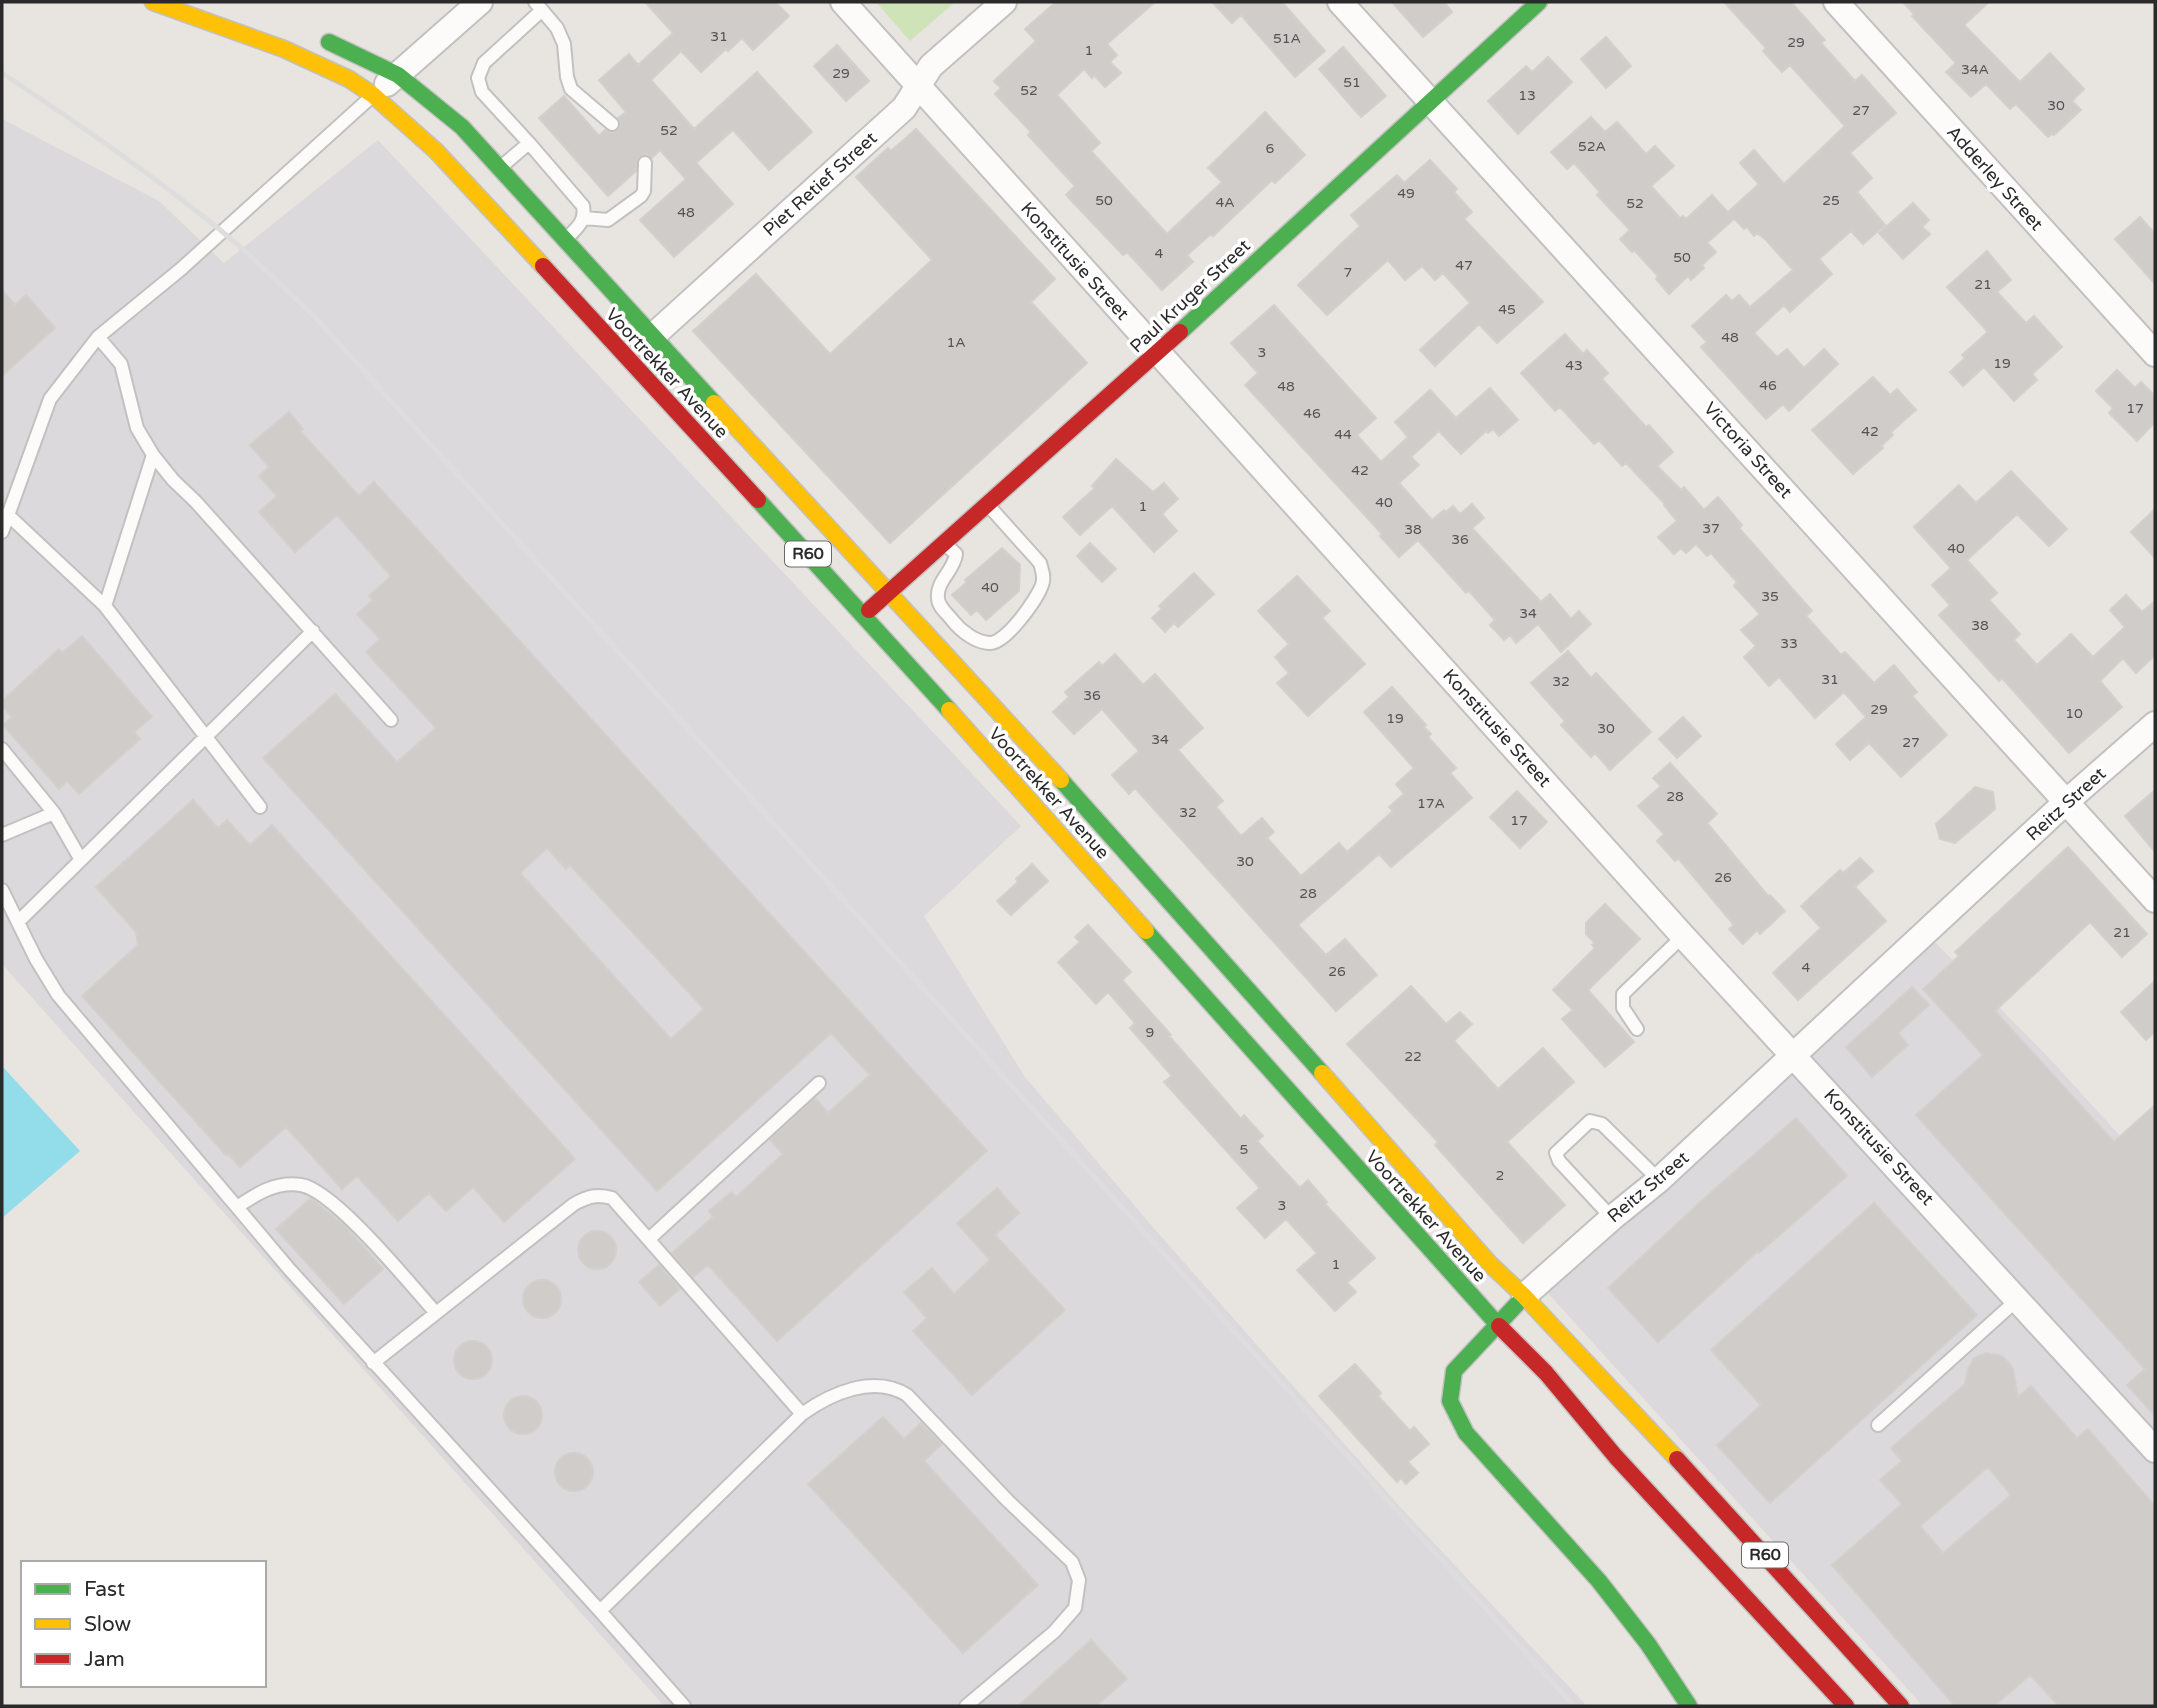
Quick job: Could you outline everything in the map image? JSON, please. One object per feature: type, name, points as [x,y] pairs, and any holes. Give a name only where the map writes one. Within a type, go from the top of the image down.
[{"type":"main road","name":"Paul Kruger Street","points":[[864,615],[1158,352],[1539,2]]},
{"type":"main road","name":"Voortrekker Avenue","points":[[160,4],[296,54],[349,79],[373,95],[464,179],[864,615],[1498,1325],[1644,1471],[1736,1589],[1846,1706]]},
{"type":"main road","name":"Voortrekker Avenue","points":[[311,33],[398,75],[462,127],[1164,894],[1490,1264],[1524,1296],[1670,1450],[1900,1706]]},
{"type":"main road","name":"Reitz Street","points":[[1524,1296],[1454,1371],[1450,1401],[1466,1433],[1599,1581],[1648,1644],[1689,1706]]},
{"type":"main road","points":[[1644,1471],[1670,1450]]},
{"type":"main road","points":[[1736,1589],[1768,1558]]},
{"type":"street","points":[[373,95],[480,2]]},
{"type":"street","name":"Konstitusie Street","points":[[843,2],[1683,936],[2155,1450]]},
{"type":"street","name":"Piet Retief Street","points":[[627,359],[904,108],[931,66],[1004,2]]},
{"type":"street","name":"Victoria Street","points":[[1340,2],[2155,900]]},
{"type":"street","name":"Adderley Street","points":[[1836,2],[2155,354]]},
{"type":"street","name":"Reitz Street","points":[[1524,1296],[1659,1180],[2066,802],[2155,724]]},
{"type":"lane","points":[[564,241],[581,224],[584,218],[583,206],[482,92],[478,78],[484,63],[539,6],[557,28],[564,44],[567,77],[571,89],[612,124]]},
{"type":"lane","points":[[2,532],[50,400],[98,337],[181,269],[373,95]]},
{"type":"lane","points":[[499,168],[529,143]]},
{"type":"lane","points":[[584,218],[608,220],[641,196],[644,191],[645,163]]},
{"type":"lane","points":[[98,337],[121,364],[137,428],[153,455],[391,720]]},
{"type":"lane","points":[[104,606],[153,455]]},
{"type":"lane","points":[[944,543],[956,554],[953,568],[944,577],[939,592],[940,606],[960,629],[977,639],[991,644],[1003,640],[1028,608],[1042,585],[1044,576],[1040,563],[988,505]]},
{"type":"lane","points":[[7,514],[104,606],[260,807]]},
{"type":"lane","points":[[19,921],[313,631]]},
{"type":"lane","points":[[2,749],[54,813],[81,860]]},
{"type":"lane","points":[[2,835],[54,813]]},
{"type":"lane","points":[[2,890],[36,959],[58,995],[373,1363],[684,1706]]},
{"type":"lane","points":[[1637,1028],[1623,1008],[1623,994],[1683,936]]},
{"type":"lane","points":[[649,1239],[819,1083]]},
{"type":"lane","points":[[1612,1218],[1559,1161],[1556,1153],[1590,1121],[1602,1124],[1659,1180]]},
{"type":"lane","points":[[237,1207],[260,1192],[280,1185],[299,1184],[313,1188],[339,1206],[436,1313]]},
{"type":"lane","points":[[373,1363],[574,1204],[586,1197],[600,1195],[612,1198],[802,1414]]},
{"type":"lane","points":[[1878,1425],[2019,1299]]},
{"type":"lane","points":[[600,1611],[802,1414],[820,1401],[849,1389],[888,1388],[900,1391],[1072,1562],[1079,1580],[1075,1608],[1054,1632],[966,1706]]},
{"type":"shaded area","points":[[2,119],[159,201],[224,263],[378,140],[1021,826],[924,916],[1025,1077],[1151,1225],[1402,1509],[1587,1706],[664,1706],[2,964]]},
{"type":"shaded area","points":[[1932,939],[2050,1059],[2155,1174],[2155,1706],[1923,1706],[1544,1289]]},
{"type":"green space","points":[[876,2],[955,2],[910,41]]},
{"type":"water","points":[[2,1066],[80,1151],[2,1218]]},
{"type":"building","points":[[645,2],[775,2],[789,16],[753,50],[742,38],[701,72],[681,51],[651,80],[694,129],[757,72],[812,132],[769,170],[733,130],[696,163],[733,204],[674,257],[640,220],[686,179],[660,150],[652,158],[646,154],[640,156],[636,162],[636,171],[608,196],[539,118],[564,96],[599,136],[605,130],[611,133],[618,130],[621,125],[618,118],[626,112],[599,80],[629,54],[638,65],[673,33]]},
{"type":"building","points":[[1056,2],[1155,2],[1107,44],[1117,55],[1110,62],[1121,73],[1105,87],[1084,69],[1057,95],[1100,143],[1091,151],[1167,234],[1222,182],[1208,168],[1265,112],[1305,155],[1275,183],[1272,180],[1213,236],[1211,234],[1187,255],[1193,262],[1162,290],[1127,252],[1123,255],[1066,195],[1075,186],[1028,135],[1031,132],[995,94],[1001,88],[994,81],[1036,41],[1025,29]]},
{"type":"building","points":[[1212,2],[1282,2],[1325,51],[1295,77],[1241,15],[1232,23]]},
{"type":"building","points":[[1392,2],[1444,2],[1452,12],[1423,37]]},
{"type":"building","points":[[1724,2],[1791,2],[1825,40],[1821,43],[1855,81],[1862,75],[1896,113],[1850,153],[1872,178],[1857,192],[1885,225],[1863,244],[1851,231],[1819,259],[1832,274],[1790,312],[1784,305],[1754,333],[1777,357],[1787,349],[1804,368],[1824,349],[1838,364],[1789,411],[1783,404],[1766,419],[1701,347],[1707,342],[1692,326],[1726,295],[1732,301],[1739,295],[1750,307],[1793,270],[1765,239],[1757,233],[1754,236],[1747,227],[1744,229],[1728,212],[1759,184],[1740,163],[1754,150],[1784,184],[1845,126],[1790,65],[1782,72],[1763,51],[1766,48]]},
{"type":"building","points":[[1903,2],[1989,2],[1964,25],[2020,82],[2050,53],[2084,89],[2072,101],[2081,110],[2054,135],[2048,137],[2016,104],[2010,109],[1986,84],[1971,97],[1946,72],[1956,63],[1912,16],[1914,14]]},
{"type":"building","points":[[1606,37],[1631,66],[1606,88],[1581,59]]},
{"type":"building","points":[[837,45],[869,81],[846,101],[814,66]]},
{"type":"building","points":[[1343,47],[1386,96],[1361,117],[1319,69]]},
{"type":"building","points":[[1548,57],[1572,82],[1518,134],[1488,101],[1526,66],[1532,72]]},
{"type":"building","points":[[1591,117],[1605,132],[1617,122],[1646,154],[1655,146],[1674,166],[1651,186],[1680,218],[1683,216],[1686,219],[1712,195],[1734,219],[1707,243],[1716,252],[1702,265],[1704,268],[1691,280],[1688,276],[1669,294],[1656,279],[1658,276],[1620,239],[1630,230],[1597,195],[1600,192],[1574,163],[1567,169],[1551,152]]},
{"type":"building","points":[[916,129],[1055,279],[1031,302],[1087,363],[890,543],[693,331],[756,274],[830,354],[932,260],[856,177],[888,148],[891,151]]},
{"type":"building","points":[[1430,160],[1457,189],[1454,192],[1472,212],[1464,219],[1543,302],[1497,343],[1479,324],[1435,366],[1420,350],[1470,303],[1443,273],[1435,280],[1422,266],[1405,280],[1388,260],[1327,315],[1298,285],[1360,226],[1351,215],[1397,175],[1404,183]]},
{"type":"building","points":[[1913,203],[1929,220],[1922,227],[1930,234],[1903,259],[1879,233]]},
{"type":"building","points":[[2140,217],[2155,234],[2155,284],[2115,239]]},
{"type":"building","points":[[1987,251],[2011,280],[1997,292],[2026,323],[2034,316],[2062,347],[2032,374],[2037,380],[2014,401],[1984,367],[1963,386],[1950,372],[1965,358],[1962,355],[1988,332],[1947,287]]},
{"type":"building","points":[[2,290],[15,305],[26,295],[55,328],[2,376]]},
{"type":"building","points":[[1274,305],[1376,418],[1357,435],[1381,462],[1408,437],[1395,422],[1430,390],[1456,418],[1490,388],[1518,420],[1499,436],[1493,429],[1488,433],[1486,431],[1461,454],[1439,431],[1411,457],[1419,465],[1399,483],[1432,520],[1453,506],[1460,514],[1472,504],[1484,518],[1472,528],[1541,602],[1550,594],[1571,619],[1579,611],[1591,624],[1561,652],[1538,624],[1516,643],[1510,635],[1504,640],[1490,625],[1495,620],[1469,591],[1466,593],[1418,540],[1399,557],[1380,536],[1382,534],[1245,385],[1258,373],[1231,343]]},
{"type":"building","points":[[1565,334],[1583,354],[1587,350],[1608,373],[1602,379],[1673,452],[1657,466],[1681,490],[1684,487],[1704,510],[1718,497],[1742,525],[1739,528],[1812,611],[1806,616],[1841,655],[1845,652],[1874,683],[1894,665],[1917,692],[1912,696],[1947,735],[1901,777],[1869,743],[1850,760],[1836,744],[1866,717],[1844,692],[1815,718],[1779,677],[1769,686],[1744,657],[1756,646],[1741,630],[1760,614],[1734,586],[1737,582],[1711,553],[1707,556],[1696,544],[1686,553],[1681,548],[1674,554],[1658,537],[1677,521],[1665,504],[1626,463],[1622,466],[1599,440],[1594,444],[1560,407],[1555,411],[1521,373]]},
{"type":"building","points":[[2117,370],[2135,388],[2141,382],[2155,396],[2155,422],[2137,441],[2109,413],[2113,408],[2096,391]]},
{"type":"building","points":[[1873,377],[1890,395],[1897,389],[1916,410],[1891,432],[1893,435],[1881,446],[1883,448],[1853,474],[1812,430]]},
{"type":"building","points":[[289,412],[303,429],[300,431],[359,496],[374,482],[987,1151],[777,1341],[708,1265],[693,1277],[672,1253],[713,1217],[709,1211],[731,1192],[736,1197],[783,1154],[770,1140],[815,1098],[828,1113],[870,1075],[831,1033],[657,1191],[263,758],[335,694],[397,762],[436,728],[366,652],[380,639],[357,614],[373,600],[369,596],[391,576],[337,515],[295,552],[259,512],[277,496],[259,476],[269,467],[250,445]],"holes":[[[547,848],[566,869],[570,865],[704,1009],[671,1039],[520,873]]]},
{"type":"building","points":[[1116,459],[1153,492],[1164,483],[1178,499],[1162,514],[1177,531],[1154,552],[1112,506],[1080,535],[1063,517],[1095,488],[1092,486]]},
{"type":"building","points":[[2011,471],[2067,529],[2049,546],[2017,514],[1967,560],[1997,593],[1989,600],[2020,634],[2014,640],[2037,665],[2071,634],[2093,657],[2125,627],[2110,610],[2126,595],[2142,612],[2155,601],[2155,655],[2136,673],[2123,658],[2100,681],[2122,707],[2069,753],[2002,678],[1999,681],[1939,615],[1950,605],[1932,585],[1951,568],[1914,527],[1959,485],[1976,503]]},
{"type":"building","points":[[2155,509],[2155,558],[2131,532]]},
{"type":"building","points":[[1090,543],[1116,569],[1102,582],[1077,556]]},
{"type":"building","points":[[1002,548],[1020,565],[1019,591],[986,620],[977,610],[971,615],[952,595]]},
{"type":"building","points":[[1194,573],[1214,594],[1178,627],[1174,623],[1165,632],[1152,618],[1162,609],[1159,606]]},
{"type":"building","points":[[1297,576],[1330,611],[1322,618],[1365,664],[1308,716],[1277,683],[1289,673],[1275,657],[1289,644],[1258,611]]},
{"type":"building","points":[[82,636],[152,717],[134,732],[140,739],[79,794],[67,781],[59,789],[3,725],[12,717],[2,706],[2,701],[59,649],[62,653]]},
{"type":"building","points":[[1568,651],[1591,678],[1596,673],[1651,732],[1610,770],[1595,753],[1591,757],[1561,725],[1565,721],[1531,683]]},
{"type":"building","points":[[1115,654],[1143,685],[1155,674],[1203,728],[1178,750],[1223,801],[1216,807],[1241,836],[1262,818],[1274,832],[1267,838],[1301,876],[1339,843],[1347,852],[1393,811],[1389,807],[1404,794],[1396,784],[1414,768],[1364,712],[1392,687],[1426,725],[1424,727],[1431,734],[1428,737],[1456,768],[1450,773],[1472,798],[1391,867],[1379,854],[1298,925],[1326,955],[1345,939],[1377,975],[1336,1011],[1135,788],[1129,794],[1112,775],[1139,751],[1102,709],[1074,734],[1053,712],[1069,697],[1065,692],[1099,662],[1102,666]]},
{"type":"building","points":[[1683,717],[1701,736],[1677,758],[1659,739]]},
{"type":"building","points":[[1670,763],[1717,814],[1707,823],[1768,896],[1785,911],[1760,934],[1757,930],[1743,944],[1729,929],[1734,925],[1678,858],[1675,861],[1657,841],[1664,834],[1638,806],[1661,786],[1653,778]]},
{"type":"building","points":[[1975,787],[1993,792],[1995,809],[1955,843],[1940,839],[1936,824]]},
{"type":"building","points":[[2155,790],[2155,852],[2125,816]]},
{"type":"building","points":[[1517,791],[1547,822],[1520,848],[1490,817]]},
{"type":"building","points":[[193,800],[218,828],[227,820],[250,845],[272,825],[575,1159],[504,1222],[473,1187],[446,1211],[429,1193],[398,1221],[357,1176],[342,1189],[286,1127],[240,1167],[226,1155],[82,996],[138,945],[136,932],[96,887]]},
{"type":"building","points":[[2068,847],[2147,934],[2122,957],[2090,922],[1995,1011],[2114,1142],[2155,1105],[2155,1416],[2127,1385],[2145,1369],[1916,1115],[1983,1055],[1923,989],[1959,956],[1955,952]]},
{"type":"building","points":[[1860,858],[1873,871],[1855,887],[1886,921],[1798,1000],[1773,973],[1821,928],[1801,906],[1840,870],[1843,873]]},
{"type":"building","points":[[1032,864],[1048,881],[1011,915],[997,901],[1018,882],[1016,879]]},
{"type":"building","points":[[1605,904],[1640,939],[1588,990],[1634,1042],[1605,1067],[1562,1019],[1573,1010],[1553,990],[1595,948],[1592,945],[1595,943],[1586,934],[1586,923]]},
{"type":"building","points":[[1088,925],[1131,972],[1122,980],[1241,1119],[1244,1115],[1263,1136],[1257,1141],[1300,1188],[1308,1180],[1327,1202],[1325,1204],[1375,1258],[1347,1283],[1356,1292],[1335,1311],[1297,1270],[1317,1253],[1286,1219],[1265,1238],[1237,1208],[1260,1188],[1164,1082],[1172,1076],[1130,1028],[1135,1023],[1108,992],[1096,1004],[1058,962],[1080,942],[1075,937]]},
{"type":"building","points":[[2155,981],[2155,1032],[2146,1040],[2121,1012]]},
{"type":"building","points":[[1411,986],[1446,1024],[1460,1012],[1472,1024],[1454,1041],[1498,1089],[1543,1048],[1574,1082],[1507,1142],[1565,1205],[1523,1243],[1435,1145],[1438,1142],[1347,1044]]},
{"type":"building","points":[[1912,987],[1929,1005],[1898,1033],[1908,1045],[1872,1077],[1846,1047]]},
{"type":"building","points":[[1796,1118],[1847,1176],[1759,1253],[1758,1251],[1658,1342],[1608,1288]]},
{"type":"building","points":[[997,1188],[1019,1213],[995,1235],[1065,1310],[972,1395],[913,1331],[927,1318],[904,1292],[932,1268],[954,1294],[990,1260],[957,1223]]},
{"type":"building","points":[[311,1198],[345,1226],[383,1269],[344,1304],[276,1229]]},
{"type":"building","points":[[1874,1203],[1977,1315],[1770,1503],[1717,1445],[1761,1405],[1711,1350]]},
{"type":"building","points":[[597,1231],[611,1236],[616,1250],[611,1264],[597,1269],[583,1264],[578,1250],[583,1236]]},
{"type":"building","points":[[659,1265],[680,1289],[660,1306],[639,1282]]},
{"type":"building","points":[[542,1280],[556,1285],[561,1299],[556,1313],[542,1318],[528,1313],[523,1299],[528,1285]]},
{"type":"building","points":[[473,1341],[487,1346],[492,1360],[487,1374],[473,1379],[459,1374],[454,1360],[459,1346]]},
{"type":"building","points":[[1986,1353],[2002,1356],[2013,1369],[2018,1397],[2031,1386],[2077,1438],[2088,1429],[2155,1506],[2155,1706],[2059,1706],[2030,1675],[1994,1706],[1955,1706],[1832,1565],[1902,1504],[1880,1480],[1902,1461],[1891,1448],[1965,1384],[1974,1358]],"holes":[[[1988,1467],[2011,1495],[1943,1553],[1920,1526]]]},
{"type":"building","points":[[1355,1364],[1381,1393],[1378,1396],[1410,1431],[1414,1427],[1429,1444],[1408,1462],[1418,1473],[1406,1484],[1401,1478],[1397,1482],[1319,1396]]},
{"type":"building","points":[[523,1396],[537,1401],[542,1415],[537,1429],[523,1434],[509,1429],[504,1415],[509,1401]]},
{"type":"building","points":[[883,1417],[904,1439],[921,1423],[942,1444],[924,1461],[1038,1585],[963,1653],[808,1484]]},
{"type":"building","points":[[574,1453],[588,1458],[593,1472],[588,1486],[574,1491],[560,1486],[555,1472],[560,1458]]},
{"type":"building","points":[[1091,1640],[1127,1679],[1096,1706],[1018,1706]]},
{"type":"railway","points":[[2,73],[193,208],[314,316],[1574,1706]]},
{"type":"traffic: fast","points":[[1180,332],[1539,2]]},
{"type":"traffic: fast","points":[[329,42],[398,75],[462,127],[714,403]]},
{"type":"traffic: fast","points":[[758,500],[949,710]]},
{"type":"traffic: fast","points":[[1061,780],[1322,1073]]},
{"type":"traffic: fast","points":[[1146,931],[1499,1326]]},
{"type":"traffic: fast","points":[[1517,1304],[1454,1371],[1450,1401],[1466,1433],[1599,1581],[1648,1644],[1689,1706]]},
{"type":"traffic: slow","points":[[153,2],[284,49],[349,79],[373,95],[436,151],[543,266]]},
{"type":"traffic: slow","points":[[714,403],[1061,780]]},
{"type":"traffic: slow","points":[[949,710],[1146,931]]},
{"type":"traffic: slow","points":[[1322,1073],[1490,1264],[1524,1296],[1677,1459]]},
{"type":"traffic: jam","points":[[543,266],[758,500]]},
{"type":"traffic: jam","points":[[869,610],[1180,332]]},
{"type":"traffic: jam","points":[[1499,1326],[1546,1373],[1616,1457],[1846,1706]]},
{"type":"traffic: jam","points":[[1677,1459],[1901,1706]]}]
